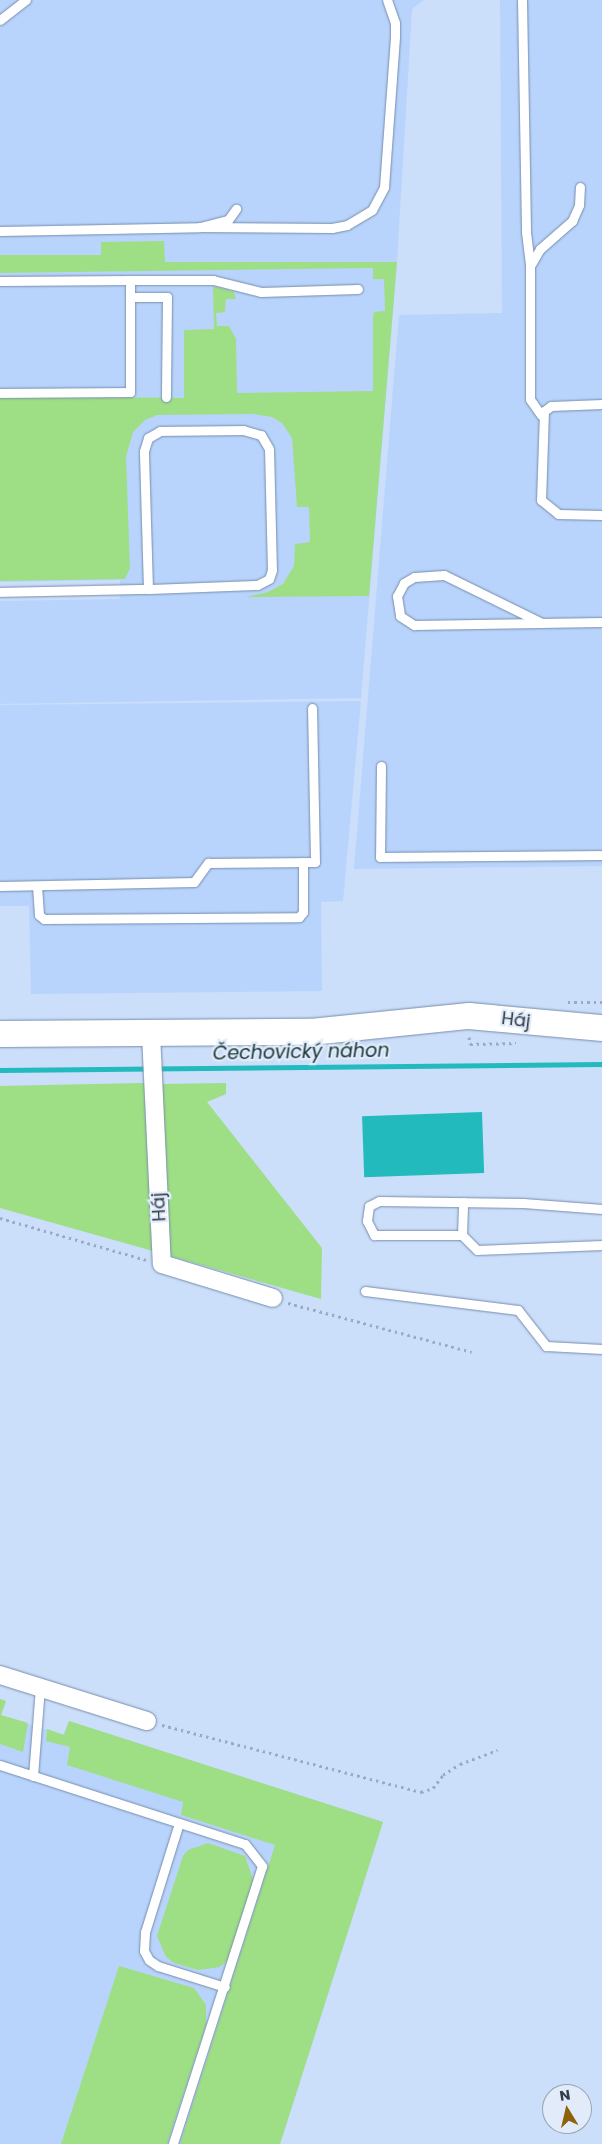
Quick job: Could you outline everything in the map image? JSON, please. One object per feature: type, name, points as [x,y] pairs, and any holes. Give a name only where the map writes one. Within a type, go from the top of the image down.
[{"type":"main road","name":"Háj","points":[[0,1034],[311,1032],[469,1035],[602,1028]]},
{"type":"street","name":"Háj","points":[[151,1034],[162,1264]]},
{"type":"street","points":[[162,1264],[273,1298]]},
{"type":"street","points":[[0,1675],[147,1721]]},
{"type":"lane","points":[[0,20],[26,0]]},
{"type":"lane","points":[[0,232],[200,227],[332,228],[348,225],[372,210],[384,187],[395,23],[387,0]]},
{"type":"lane","points":[[522,0],[526,232],[530,266],[530,399],[542,415],[541,500],[558,514],[602,514]]},
{"type":"lane","points":[[530,266],[540,249],[572,221],[579,205],[580,188]]},
{"type":"lane","points":[[200,227],[228,220],[236,210]]},
{"type":"lane","points":[[0,393],[130,392],[130,280]]},
{"type":"lane","points":[[0,281],[213,280],[261,292],[358,290]]},
{"type":"lane","points":[[130,298],[171,297],[166,397]]},
{"type":"lane","points":[[542,415],[551,406],[602,404]]},
{"type":"lane","points":[[0,592],[148,589],[258,585],[269,579],[272,570],[270,454],[260,435],[243,430],[164,430],[148,438],[144,450],[148,589]]},
{"type":"lane","points":[[542,623],[444,575],[414,577],[404,583],[397,596],[400,616],[414,625],[542,623],[602,622]]},
{"type":"lane","points":[[0,886],[194,882],[208,863],[315,862],[312,708]]},
{"type":"lane","points":[[381,766],[380,857],[602,855]]},
{"type":"lane","points":[[37,886],[39,914],[44,919],[299,917],[303,912],[303,862]]},
{"type":"lane","points":[[602,1209],[523,1203],[379,1201],[369,1206],[367,1221],[374,1235],[462,1235],[477,1250],[602,1246]]},
{"type":"lane","points":[[462,1235],[464,1202]]},
{"type":"lane","points":[[366,1291],[518,1310],[546,1346],[602,1348]]},
{"type":"lane","points":[[33,1776],[40,1688]]},
{"type":"lane","points":[[0,1766],[245,1844],[262,1866],[173,2144]]},
{"type":"lane","points":[[179,1823],[145,1932],[144,1951],[149,1960],[158,1966],[224,1987]]},
{"type":"path","points":[[0,1218],[162,1264]]},
{"type":"path","points":[[273,1298],[472,1352]]},
{"type":"path","points":[[147,1721],[422,1792],[433,1788],[443,1775],[460,1764],[498,1750]]},
{"type":"shaded area","points":[[0,0],[424,0],[412,9],[397,262],[361,698],[0,704],[0,601],[120,599],[120,580],[0,582]]},
{"type":"shaded area","points":[[500,0],[602,0],[602,866],[354,869],[399,315],[502,313]]},
{"type":"shaded area","points":[[164,241],[165,262],[397,262],[369,596],[246,597],[268,592],[283,584],[294,566],[295,544],[310,542],[309,507],[297,507],[292,438],[282,423],[272,417],[253,414],[157,415],[145,420],[133,432],[126,457],[130,568],[125,579],[0,581],[0,396],[184,398],[184,330],[214,329],[213,286],[234,292],[236,299],[226,299],[225,312],[216,313],[217,326],[229,326],[236,339],[237,393],[373,391],[373,316],[374,312],[385,311],[384,279],[373,279],[373,268],[0,273],[0,255],[101,255],[101,242]]},
{"type":"shaded area","points":[[361,701],[343,901],[321,902],[322,991],[31,994],[29,906],[0,906],[0,705]]},
{"type":"shaded area","points":[[144,1083],[153,1251],[0,1208],[0,1086]]},
{"type":"shaded area","points":[[226,1083],[226,1094],[207,1102],[322,1248],[321,1299],[170,1256],[161,1084]]},
{"type":"shaded area","points":[[482,1112],[484,1173],[364,1177],[362,1116]]},
{"type":"shaded area","points":[[0,1699],[6,1701],[1,1715],[63,1735],[69,1721],[383,1822],[280,2144],[0,2144]]},
{"type":"shaded area","points":[[0,1699],[6,1701],[1,1715],[28,1723],[23,1752],[0,1744]]},
{"type":"shaded area","points":[[69,1721],[383,1822],[280,2144],[180,2144],[275,1845],[181,1815],[183,1802],[67,1765],[70,1747],[46,1741],[47,1729],[64,1735]]},
{"type":"shaded area","points":[[208,1843],[245,1856],[254,1882],[230,1958],[220,1967],[198,1970],[174,1963],[166,1957],[157,1936],[183,1856],[188,1850]]},
{"type":"shaded area","points":[[119,1966],[194,1988],[206,2005],[206,2025],[167,2144],[61,2144]]},
{"type":"waterway","name":"Čechovický náhon","points":[[0,1070],[602,1064]]}]
